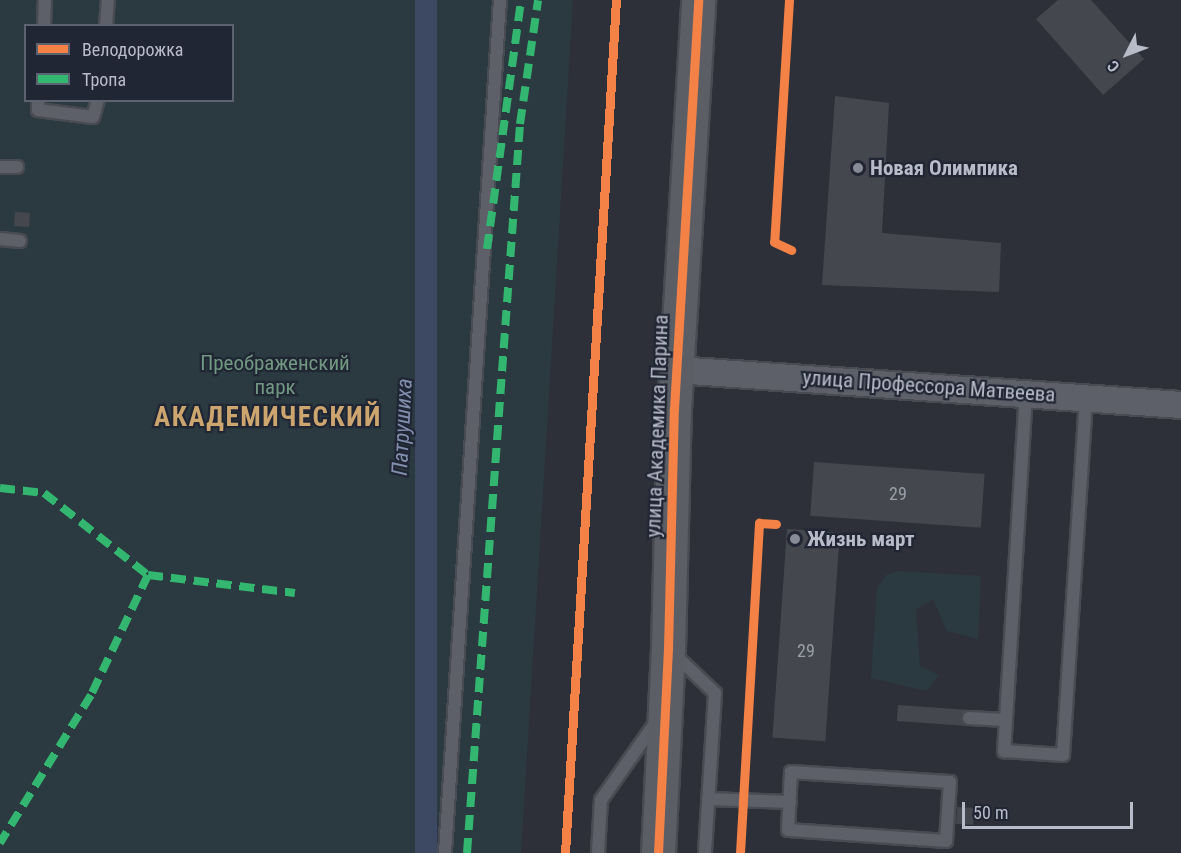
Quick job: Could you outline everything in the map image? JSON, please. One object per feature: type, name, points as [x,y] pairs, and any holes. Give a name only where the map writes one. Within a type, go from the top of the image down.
[{"type":"street","name":"улица Академика Парина","points":[[658,853],[666,709],[676,370],[698,0]]},
{"type":"street","name":"улица Профессора Матвеева","points":[[676,370],[1026,392],[1181,405]]},
{"type":"lane","points":[[44,24],[45,0]]},
{"type":"lane","points":[[106,24],[108,0]]},
{"type":"lane","points":[[445,853],[500,0]]},
{"type":"lane","points":[[38,102],[38,110],[93,117],[97,102]]},
{"type":"lane","points":[[0,166],[17,167]]},
{"type":"lane","points":[[0,239],[20,241]]},
{"type":"lane","points":[[1026,392],[1004,751],[1063,754],[1086,397]]},
{"type":"lane","points":[[668,649],[715,693],[705,853]]},
{"type":"lane","points":[[598,853],[601,800],[666,709]]},
{"type":"lane","points":[[969,718],[1006,720]]},
{"type":"lane","points":[[791,772],[950,782],[946,841],[788,830],[790,802],[791,772]]},
{"type":"lane","points":[[708,799],[790,802]]},
{"type":"green space","name":"Преображенский парк","points":[[0,0],[573,0],[521,853],[0,853]]},
{"type":"green space","points":[[898,571],[981,576],[978,639],[947,631],[933,599],[916,610],[920,666],[939,675],[927,691],[871,678],[877,588],[886,575]]},
{"type":"water","points":[[415,0],[437,0],[437,853],[415,853]]},
{"type":"building","points":[[1058,0],[1091,0],[1144,59],[1103,95],[1036,19]]},
{"type":"building","name":"Новая Олимпика","points":[[835,96],[889,103],[882,233],[1001,243],[999,292],[822,285]]},
{"type":"building","points":[[15,212],[30,213],[29,227],[14,226]]},
{"type":"building","points":[[814,462],[985,474],[981,528],[810,516]]},
{"type":"building","points":[[787,529],[840,533],[825,741],[772,737]]},
{"type":"building","points":[[898,705],[969,710],[968,726],[897,721]]},
{"type":"building","points":[[957,807],[974,808],[973,825],[956,824]]},
{"type":"marked path","points":[[487,249],[521,0]]},
{"type":"marked path","points":[[467,853],[520,124],[538,0]]},
{"type":"marked path","points":[[0,488],[44,493],[148,575],[91,695],[0,843]]},
{"type":"marked path","points":[[148,575],[295,593]]},
{"type":"cycle path","points":[[565,853],[616,0]]},
{"type":"cycle path","points":[[658,853],[668,649],[674,409],[698,0]]},
{"type":"cycle path","points":[[789,0],[774,242],[791,250]]},
{"type":"cycle path","points":[[740,853],[759,523],[776,524]]},
{"type":"place","name":"Новая Олимпика","points":[[858,168]]},
{"type":"place","name":"Жизнь март","points":[[795,539]]},
{"type":"district","name":"АКАДЕМИЧЕСКИЙ","points":[[268,418]]},
{"type":"water label","name":"Патрушиха","points":[[402,427]]}]
